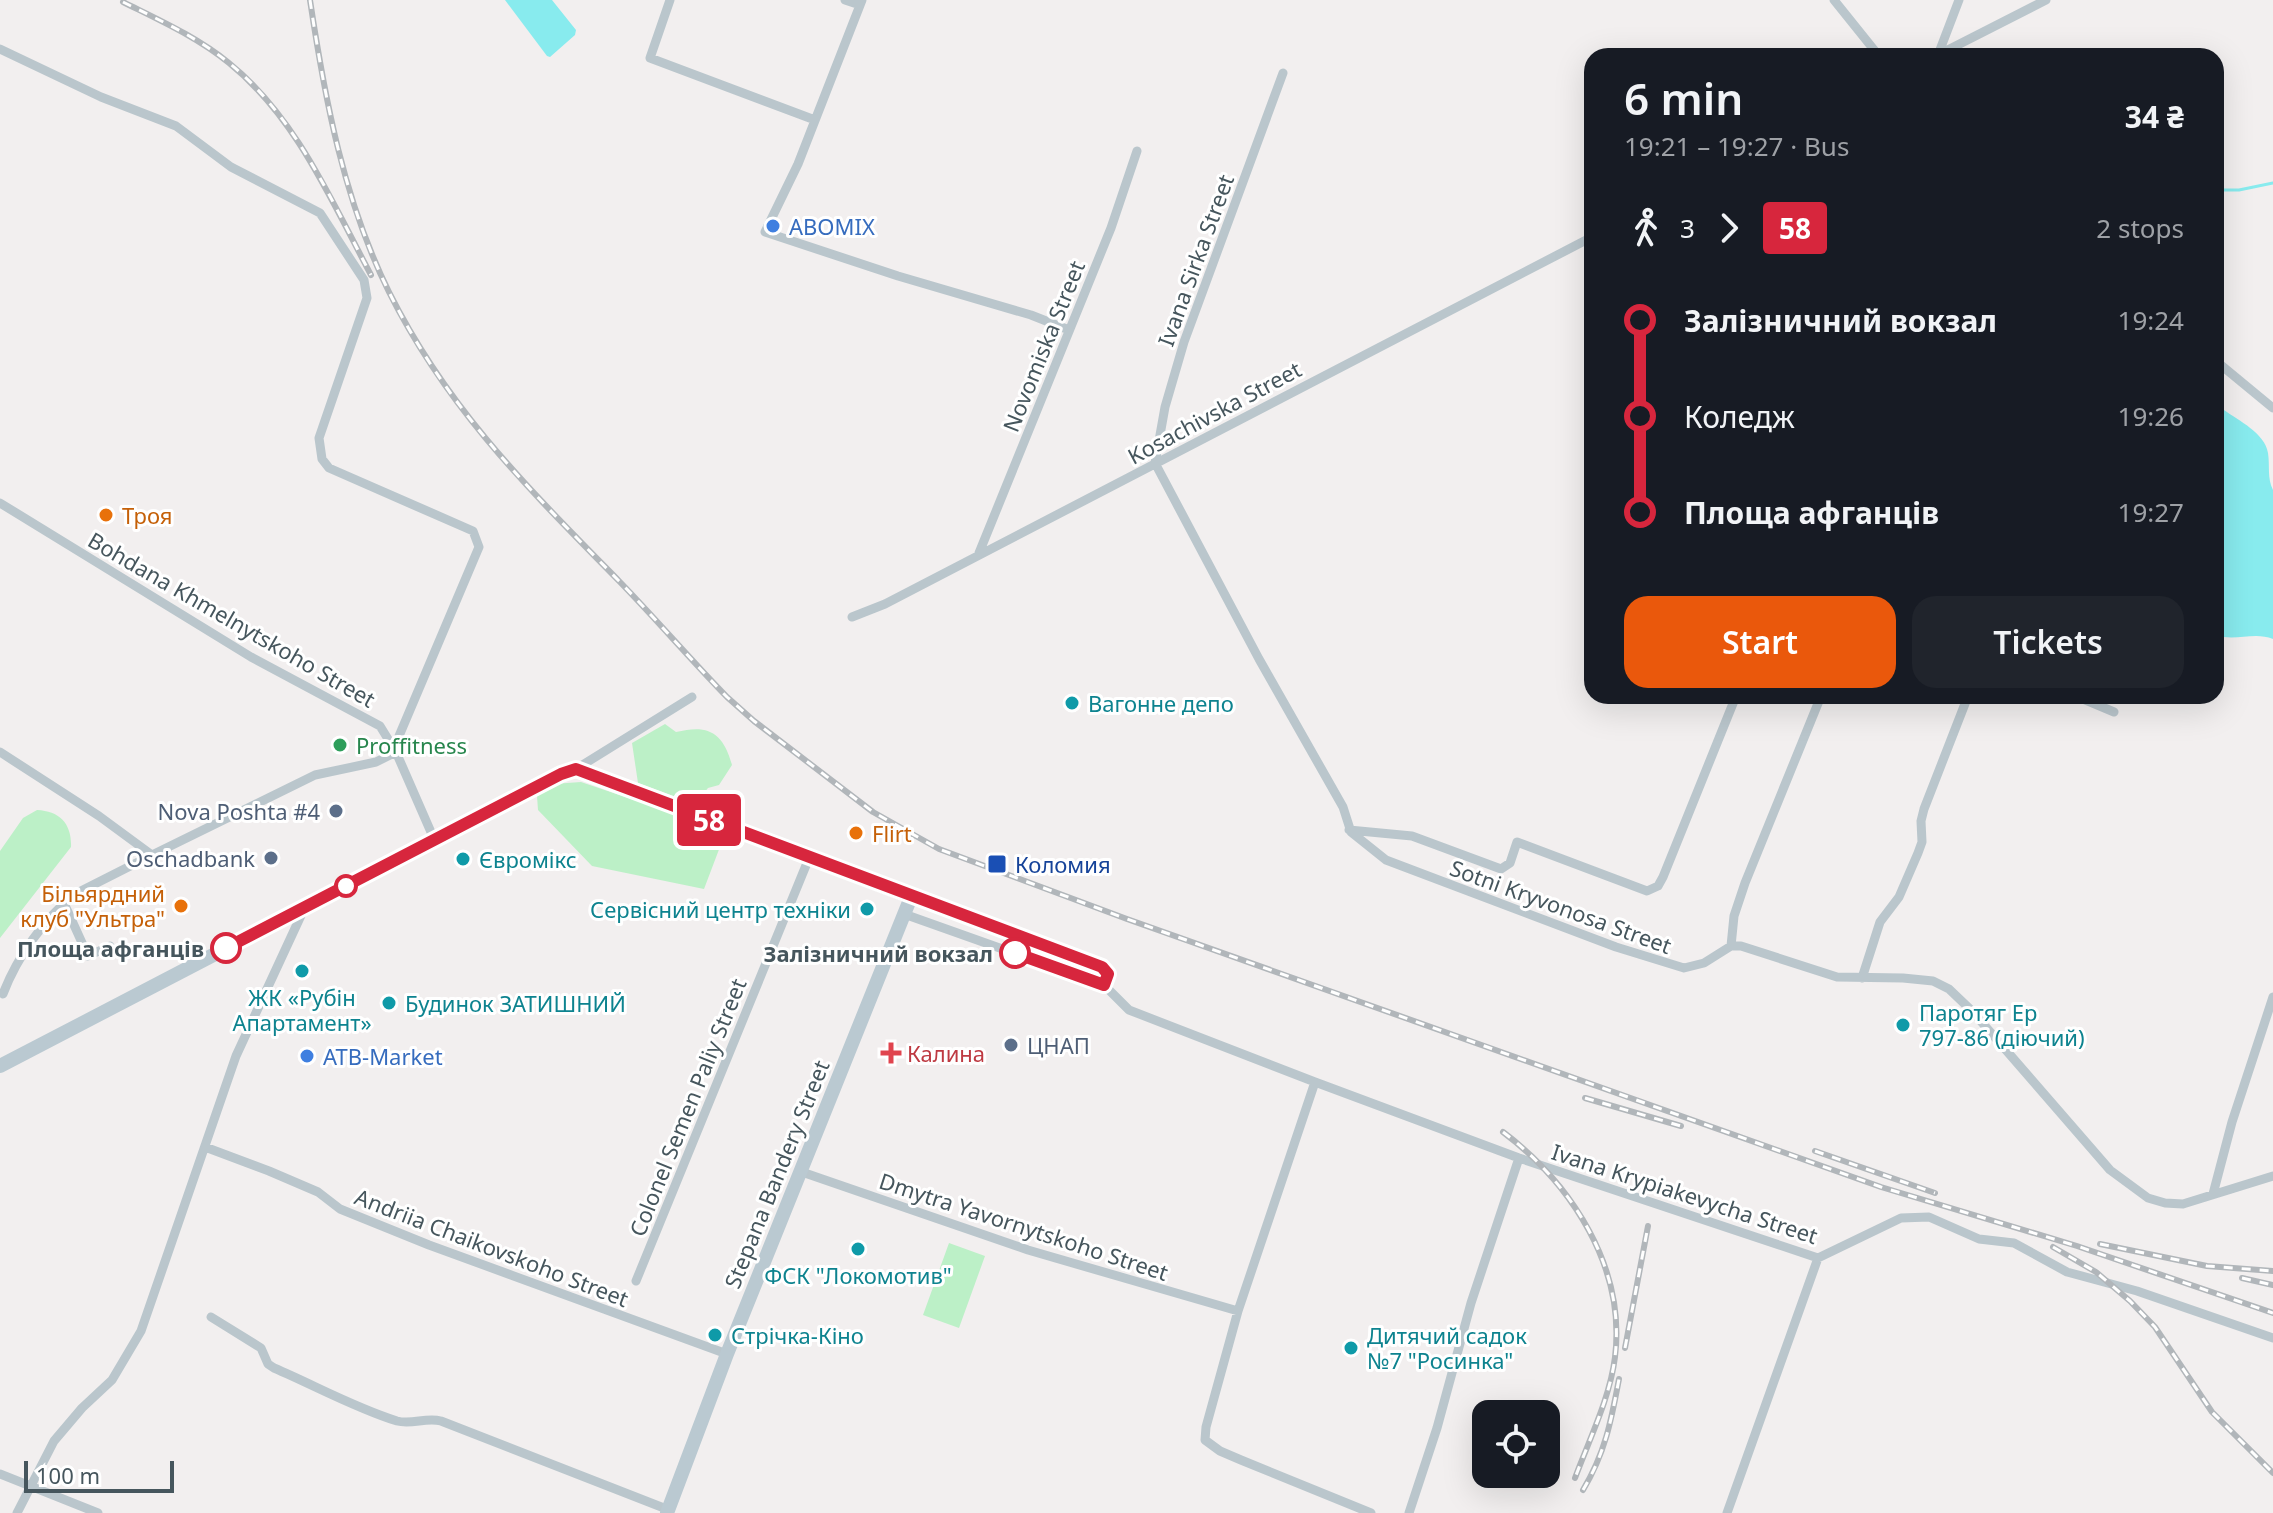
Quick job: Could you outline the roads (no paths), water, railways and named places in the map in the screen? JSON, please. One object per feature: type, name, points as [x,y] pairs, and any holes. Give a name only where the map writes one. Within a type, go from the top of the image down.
[{"type":"street","points":[[670,0],[650,58],[815,120]]},
{"type":"street","points":[[845,0],[861,3],[798,164],[765,232],[1031,315],[1069,330]]},
{"type":"street","points":[[1834,0],[1873,48]]},
{"type":"street","points":[[1940,48],[1959,0]]},
{"type":"street","points":[[1953,48],[2046,0]]},
{"type":"street","points":[[0,49],[101,97],[176,126],[231,167],[320,213],[364,280],[367,298],[319,438],[322,459],[329,468],[473,531],[479,547],[399,736],[396,752],[376,762],[315,775],[75,894],[64,903],[22,955],[3,994]]},
{"type":"street","name":"Ivana Sirka Street","points":[[1155,463],[1165,407],[1184,342],[1283,73]]},
{"type":"street","name":"Novomiska Street","points":[[979,554],[1111,228],[1137,151]]},
{"type":"street","name":"Kosachivska Street","points":[[852,617],[885,604],[1584,241]]},
{"type":"street","points":[[2224,368],[2273,408]]},
{"type":"street","points":[[1155,463],[1259,659],[1343,807],[1349,830],[1412,836],[1501,869],[1510,863],[1517,842],[1647,891],[1658,886],[1663,877],[1733,704]]},
{"type":"street","name":"Bohdana Khmelnytskoho Street","points":[[0,503],[251,657],[378,725],[396,752],[434,839]]},
{"type":"street","points":[[0,1066],[434,839],[576,769],[692,697]]},
{"type":"street","points":[[1818,704],[1745,883],[1734,916],[1731,946],[1761,951],[1828,975],[1927,980],[1949,989],[1972,1011],[2110,1170],[2148,1198],[2183,1204],[2273,1176]]},
{"type":"street","points":[[1862,978],[1880,922],[1899,897],[1918,853],[1922,842],[1924,809],[1965,704]]},
{"type":"street","points":[[2095,704],[2114,712]]},
{"type":"street","points":[[0,752],[99,816],[152,855]]},
{"type":"street","points":[[576,769],[1102,967],[1108,971],[1104,985],[904,914]]},
{"type":"street","name":"Sotni Kryvonosa Street","points":[[1349,830],[1391,862],[1670,965],[1684,968],[1699,965],[1731,946]]},
{"type":"street","name":"Colonel Semen Paliy Street","points":[[636,1281],[809,858]]},
{"type":"street","name":"Stepana Bandery Street","points":[[668,1512],[799,1171],[911,897]]},
{"type":"street","points":[[64,903],[88,956],[110,946]]},
{"type":"street","points":[[17,1513],[54,1441],[82,1408],[112,1380],[134,1345],[236,1056],[304,909]]},
{"type":"street","points":[[262,929],[271,929],[280,934],[284,938],[284,949]]},
{"type":"street","name":"Ivana Krypiakevycha Street","points":[[1104,985],[1129,1010],[1315,1082],[1519,1158],[1818,1258],[1901,1218],[1929,1217],[1979,1239],[2014,1243],[2067,1272],[2137,1291],[2273,1338]]},
{"type":"street","points":[[2213,1194],[2232,1122],[2273,997]]},
{"type":"street","points":[[1315,1082],[1238,1311],[1205,1440],[1220,1451],[1371,1513]]},
{"type":"street","name":"Andriia Chaikovskoho Street","points":[[205,1147],[318,1192],[340,1209],[429,1245],[727,1354]]},
{"type":"street","points":[[1409,1513],[1437,1428],[1471,1303],[1519,1158]]},
{"type":"street","name":"Dmytra Yavornytskoho Street","points":[[799,1171],[1028,1250],[1238,1311]]},
{"type":"street","points":[[1727,1513],[1818,1258]]},
{"type":"street","points":[[211,1317],[261,1348],[268,1364],[274,1368],[328,1392],[400,1421],[441,1421],[668,1512]]},
{"type":"street","points":[[0,1474],[98,1513]]},
{"type":"water","points":[[505,0],[552,0],[576,30],[575,35],[550,57],[547,56]]},
{"type":"water","points":[[2224,410],[2262,439],[2268,453],[2273,490],[2273,639],[2224,637]]},
{"type":"waterway","points":[[2224,190],[2273,183]]},
{"type":"railway","points":[[310,0],[338,149],[360,222],[389,292],[437,374],[522,480],[727,697],[873,812],[939,849],[1127,919],[1881,1187],[2077,1246],[2273,1313]]},
{"type":"railway","points":[[123,2],[204,45],[229,63],[274,108],[310,161],[371,275]]},
{"type":"railway","points":[[1585,1098],[1681,1126]]},
{"type":"railway","points":[[1503,1132],[1528,1153],[1572,1203],[1603,1260],[1612,1292],[1616,1324],[1615,1357],[1604,1403],[1575,1478]]},
{"type":"railway","points":[[1815,1151],[1935,1193]]},
{"type":"railway","points":[[1625,1348],[1648,1226]]},
{"type":"railway","points":[[2100,1244],[2207,1266],[2273,1271]]},
{"type":"railway","points":[[2053,1247],[2096,1272],[2130,1301],[2155,1327],[2212,1412],[2273,1473]]},
{"type":"railway","points":[[2242,1278],[2273,1285]]},
{"type":"railway","points":[[1583,1490],[1606,1437],[1619,1379]]},
{"type":"place","name":"ABOMIX","points":[[773,226]]},
{"type":"place","name":"Троя","points":[[106,515]]},
{"type":"place","name":"Вагонне депо","points":[[1072,703]]},
{"type":"place","name":"Proffitness","points":[[340,745]]},
{"type":"place","name":"Nova Poshta #4","points":[[336,811]]},
{"type":"place","name":"Flirt","points":[[856,833]]},
{"type":"place","name":"Oschadbank","points":[[271,858]]},
{"type":"place","name":"Євромікс","points":[[463,859]]},
{"type":"place","name":"Коломия","points":[[997,864]]},
{"type":"place","name":"Більярдний клуб \"Ультра\"","points":[[181,906]]},
{"type":"place","name":"Сервісний центр техніки","points":[[867,909]]},
{"type":"place","name":"Площа афганців","points":[[226,948]]},
{"type":"place","name":"Залізничний вокзал","points":[[1015,953]]},
{"type":"place","name":"ЖК «Рубін Апартамент»","points":[[302,971]]},
{"type":"place","name":"Будинок ЗАТИШНИЙ","points":[[389,1003]]},
{"type":"place","name":"Паротяг Ер 797-86 (діючий)","points":[[1903,1025]]},
{"type":"place","name":"ЦНАП","points":[[1011,1045]]},
{"type":"place","name":"Калина","points":[[891,1053]]},
{"type":"place","name":"ATB-Market","points":[[307,1056]]},
{"type":"place","name":"ФСК \"Локомотив\"","points":[[858,1249]]},
{"type":"place","name":"Стрічка-Кіно","points":[[715,1335]]},
{"type":"place","name":"Дитячий садок №7 \"Росинка\"","points":[[1351,1348]]}]
